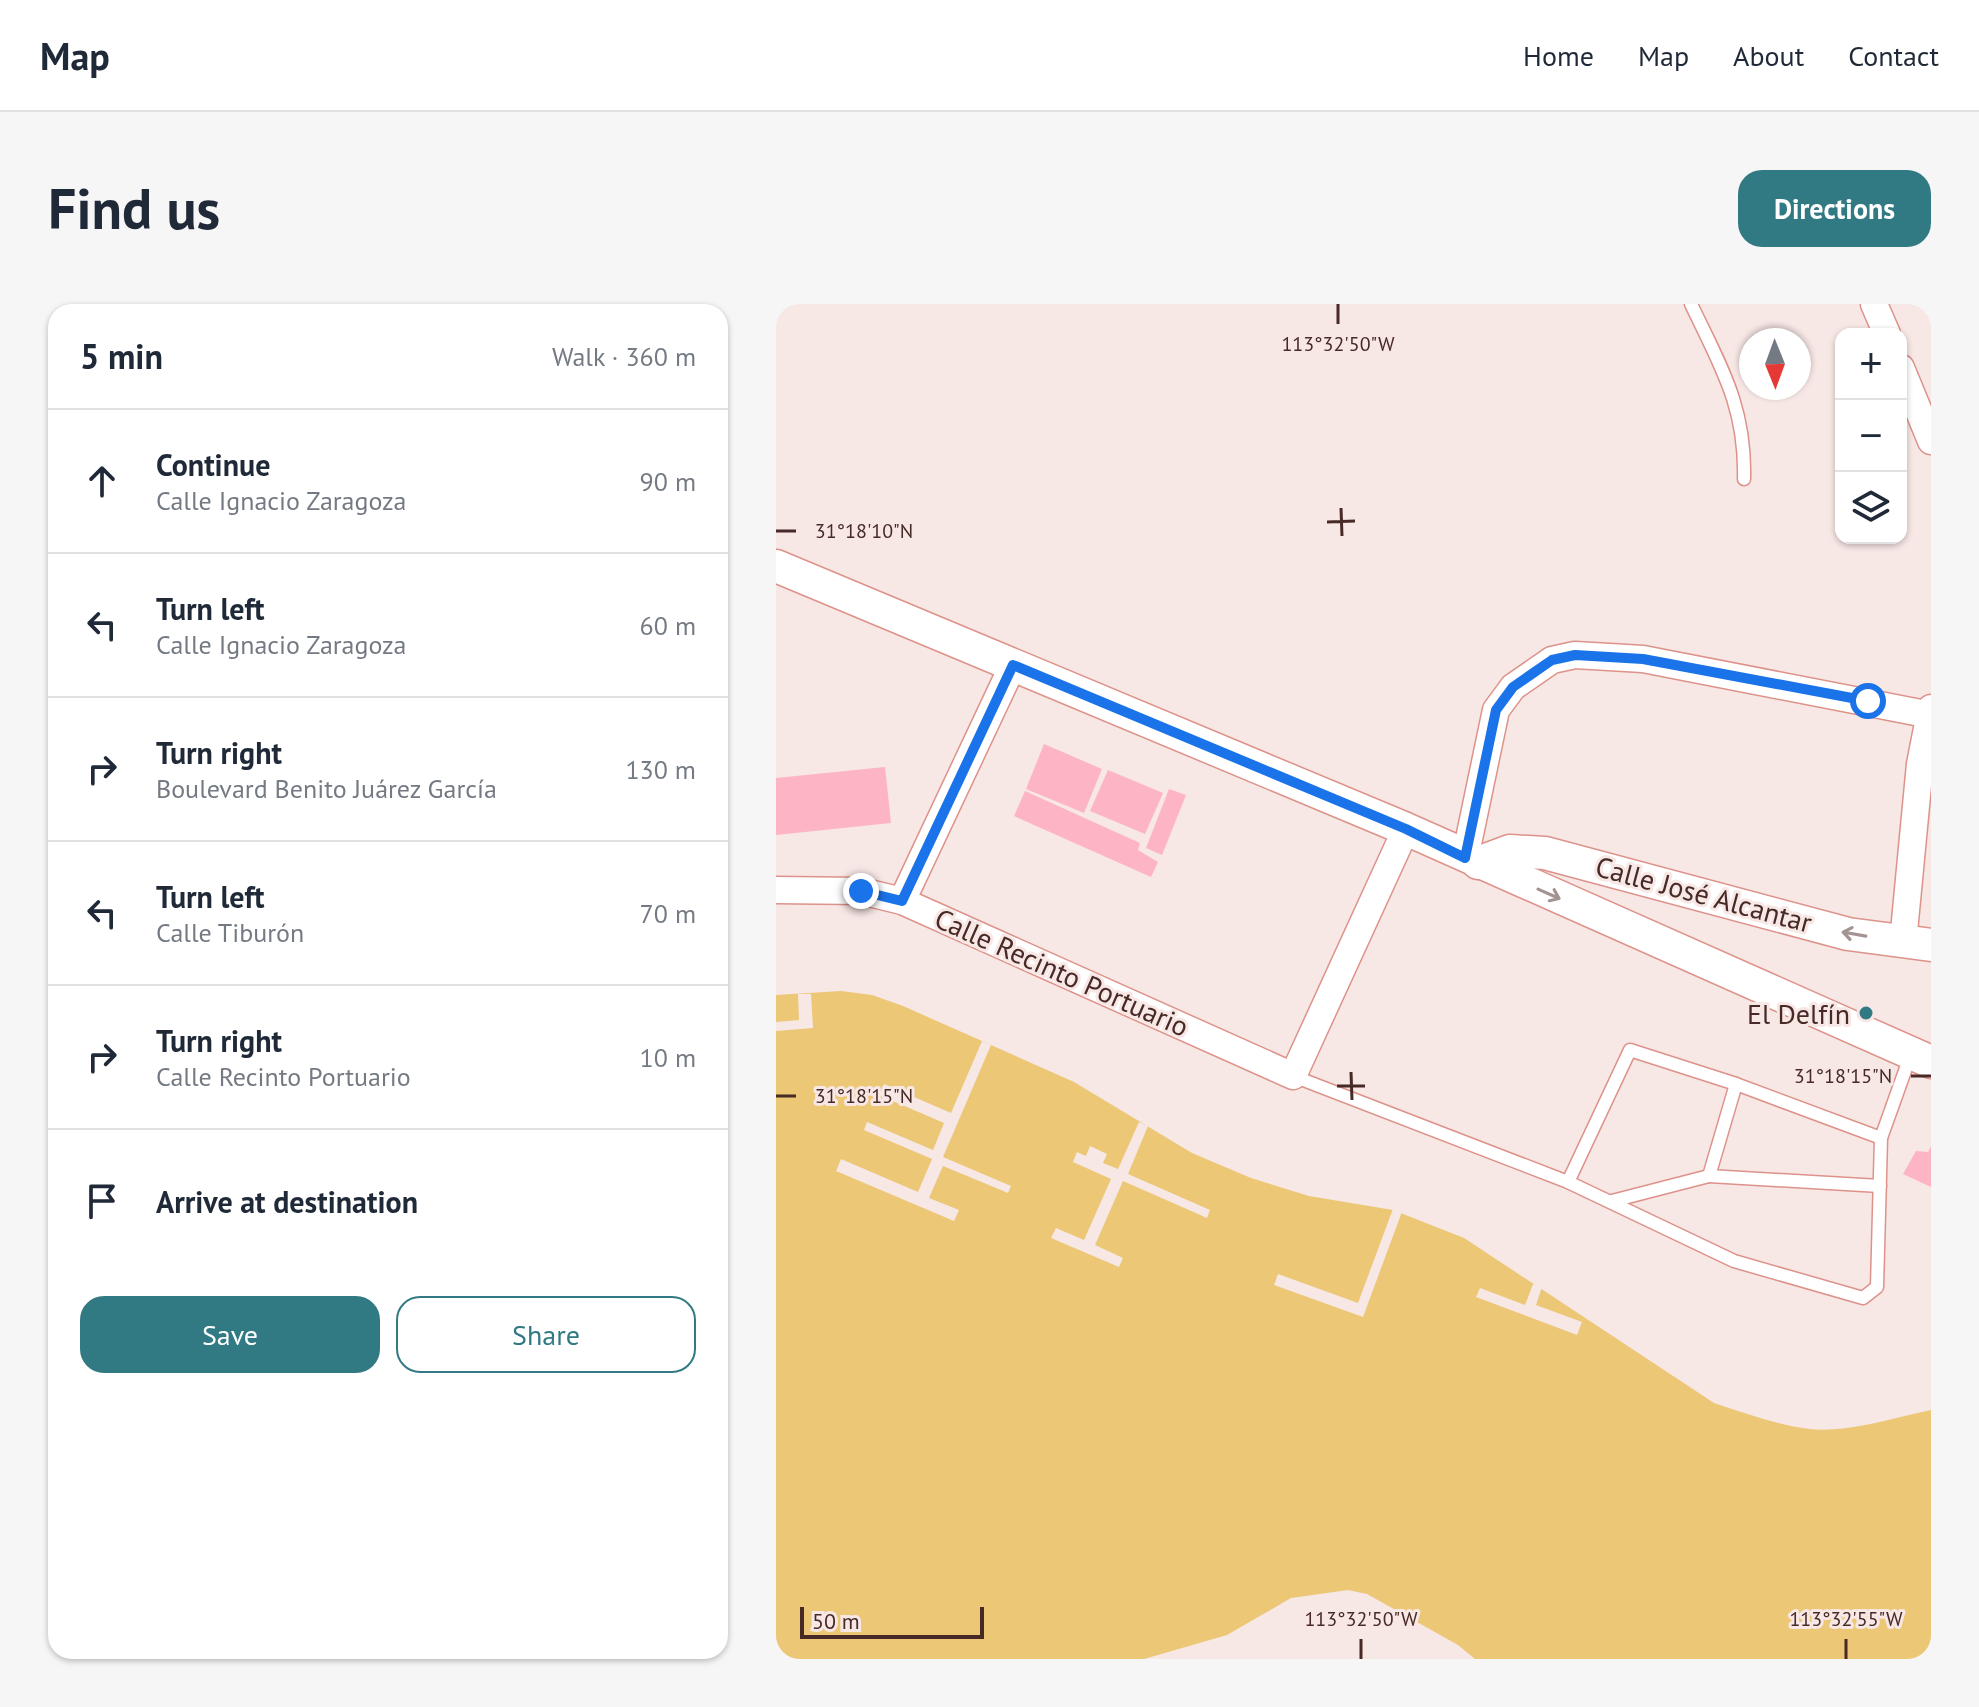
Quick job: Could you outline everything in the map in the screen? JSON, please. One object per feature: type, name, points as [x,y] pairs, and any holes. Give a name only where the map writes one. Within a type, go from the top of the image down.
[{"type":"street","points":[[1874,304],[1884,328]]},
{"type":"street","points":[[1907,383],[1931,441]]},
{"type":"street","points":[[776,566],[1406,829],[1921,1057]]},
{"type":"street","points":[[1472,860],[1496,710],[1513,687],[1552,660],[1575,655],[1643,659],[1930,713],[1920,764],[1917,943]]},
{"type":"street","points":[[902,901],[1013,665]]},
{"type":"street","points":[[1293,1076],[1406,829]]},
{"type":"street","name":"Calle José Alcantar","points":[[1472,860],[1510,851],[1545,853],[1848,934],[1917,943]]},
{"type":"street","name":"Calle Recinto Portuario","points":[[776,890],[861,891],[902,901],[1293,1076]]},
{"type":"lane","points":[[1691,304],[1739,410],[1746,440],[1744,479]]},
{"type":"lane","points":[[1568,1182],[1630,1050],[1736,1084],[1881,1138]]},
{"type":"lane","points":[[1293,1076],[1568,1182],[1612,1201],[1696,1246],[1734,1261],[1863,1298],[1877,1287],[1881,1138],[1921,1057]]},
{"type":"lane","points":[[1709,1176],[1736,1084]]},
{"type":"lane","points":[[1612,1201],[1709,1176],[1880,1186]]},
{"type":"shaded area","points":[[841,991],[872,995],[903,1006],[1074,1082],[1192,1153],[1251,1178],[1309,1196],[1393,1210],[1464,1238],[1714,1403],[1785,1425],[1824,1430],[1855,1427],[1931,1410],[1931,1659],[1475,1659],[1458,1645],[1367,1594],[1348,1590],[1291,1598],[1227,1635],[1144,1659],[776,1659],[776,995]]},
{"type":"pier","points":[[798,994],[811,994],[813,1028],[776,1031],[776,1022],[799,1020]]},
{"type":"pier","points":[[982,1041],[991,1045],[943,1157],[1011,1186],[1008,1193],[943,1166],[929,1198],[959,1210],[954,1221],[836,1171],[841,1159],[918,1192],[932,1159],[864,1130],[867,1122],[933,1150],[944,1123],[879,1095],[884,1084],[951,1113]]},
{"type":"pier","points":[[1139,1122],[1148,1126],[1128,1174],[1210,1210],[1207,1218],[1123,1181],[1095,1245],[1123,1258],[1119,1267],[1051,1238],[1056,1228],[1084,1240],[1111,1179],[1073,1162],[1077,1152],[1086,1156],[1090,1146],[1107,1154],[1103,1163],[1118,1169]]},
{"type":"pier","points":[[1394,1206],[1403,1209],[1363,1317],[1274,1285],[1278,1274],[1358,1303]]},
{"type":"pier","points":[[1533,1284],[1542,1287],[1536,1305],[1582,1322],[1577,1335],[1476,1297],[1480,1288],[1525,1305]]},
{"type":"building","points":[[1044,744],[1102,769],[1084,813],[1026,789]]},
{"type":"building","points":[[885,767],[891,823],[776,835],[776,778]]},
{"type":"building","points":[[1108,770],[1163,793],[1145,834],[1090,811]]},
{"type":"building","points":[[1169,789],[1186,795],[1162,855],[1146,848]]},
{"type":"building","points":[[1025,791],[1140,843],[1138,850],[1158,862],[1151,877],[1014,816]]},
{"type":"building","points":[[1931,1146],[1931,1187],[1903,1174],[1916,1151],[1928,1152]]},
{"type":"place","name":"El Delfín","points":[[1866,1013]]},
{"type":"route","points":[[861,891],[902,901],[1013,665],[1406,829],[1465,858],[1496,710],[1513,687],[1552,660],[1575,655],[1643,659],[1868,701]]}]
